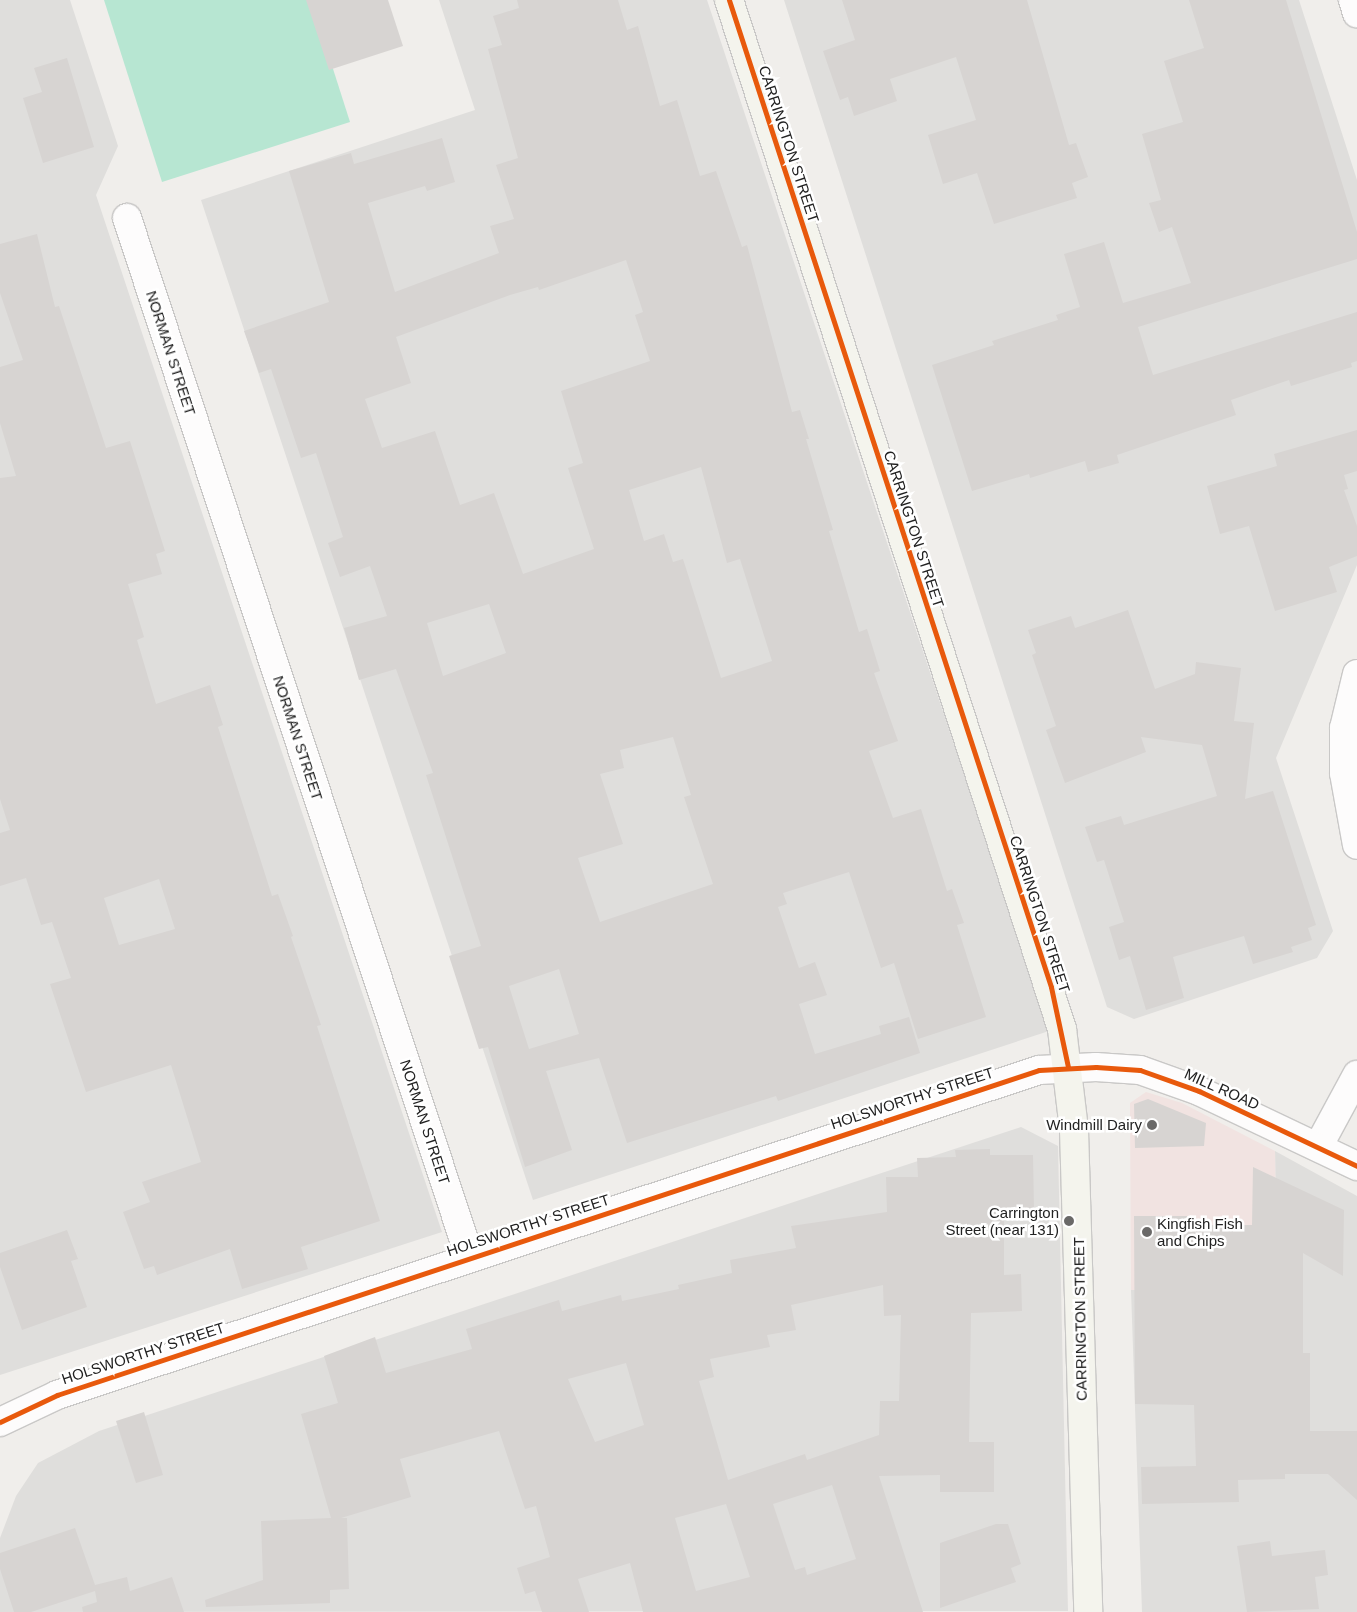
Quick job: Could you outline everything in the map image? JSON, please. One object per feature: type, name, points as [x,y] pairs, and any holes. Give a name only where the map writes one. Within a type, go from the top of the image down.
[{"type":"main road","name":"CARRINGTON STREET","points":[[729,0],[1048,978],[1062,1029],[1068,1067],[1077,1200],[1088,1612]]},
{"type":"street","points":[[1353,0],[1357,13]]},
{"type":"street","name":"NORMAN STREET","points":[[127,218],[470,1258]]},
{"type":"street","points":[[1357,674],[1344,728],[1344,764],[1357,845]]},
{"type":"street","name":"MILL ROAD","points":[[1068,1067],[1140,1070],[1199,1091],[1357,1166]]},
{"type":"street","name":"HOLSWORTHY STREET","points":[[0,1422],[57,1395],[1039,1070],[1068,1067]]},
{"type":"street","points":[[1318,1147],[1357,1075]]},
{"type":"shaded area","points":[[0,0],[70,0],[118,146],[96,195],[442,1232],[0,1375]]},
{"type":"shaded area","points":[[439,0],[707,0],[1049,1031],[533,1200],[201,200],[475,110]]},
{"type":"shaded area","points":[[784,0],[1299,0],[1357,180],[1357,565],[1276,758],[1333,931],[1317,958],[1134,1019],[1107,1007]]},
{"type":"shaded area","points":[[1146,1092],[1182,1103],[1275,1151],[1277,1289],[1131,1290],[1130,1103]]},
{"type":"shaded area","points":[[1021,1127],[1058,1146],[1068,1611],[0,1612],[0,1538],[16,1496],[38,1463],[99,1431]]},
{"type":"shaded area","points":[[1275,1151],[1357,1196],[1357,1612],[1142,1612],[1131,1290],[1277,1289]]},
{"type":"green space","points":[[104,0],[311,0],[350,122],[162,182]]},
{"type":"building","points":[[306,0],[388,0],[403,46],[329,70]]},
{"type":"building","points":[[517,0],[618,0],[627,30],[638,26],[660,106],[677,100],[700,176],[716,171],[742,247],[747,245],[792,412],[800,410],[809,439],[806,439],[833,530],[829,531],[859,632],[867,629],[880,671],[874,673],[898,741],[869,751],[893,818],[921,809],[947,891],[952,889],[964,923],[957,925],[986,1017],[918,1039],[894,963],[881,968],[849,872],[783,893],[787,904],[778,907],[799,968],[815,962],[827,995],[799,1004],[815,1054],[881,1034],[879,1026],[909,1017],[920,1053],[778,1101],[776,1096],[627,1143],[599,1058],[546,1071],[572,1150],[525,1167],[488,1047],[479,1049],[449,956],[481,946],[426,775],[433,773],[396,669],[359,680],[344,628],[387,616],[370,566],[340,577],[328,543],[343,537],[316,453],[301,458],[271,369],[259,373],[244,331],[329,302],[289,171],[351,153],[354,164],[442,138],[455,182],[427,191],[425,186],[368,203],[395,292],[499,253],[490,226],[514,219],[496,165],[518,158],[488,49],[502,45],[493,16],[519,8]],"holes":[[[626,260],[643,312],[635,315],[650,361],[561,391],[583,463],[568,468],[594,549],[523,574],[494,493],[460,505],[435,431],[382,448],[365,399],[411,383],[396,337],[510,295],[538,287],[539,290]],[[701,467],[727,563],[740,559],[772,661],[721,678],[683,559],[673,562],[664,534],[644,541],[629,490]],[[489,604],[506,653],[443,676],[427,623]],[[673,737],[691,795],[684,797],[713,884],[600,922],[578,858],[623,844],[600,774],[624,768],[620,750]],[[559,969],[579,1034],[529,1049],[509,986]]]},
{"type":"building","points":[[842,0],[1027,0],[1069,145],[1076,143],[1088,177],[1072,183],[1077,198],[994,224],[977,173],[943,184],[928,135],[976,120],[956,57],[890,79],[897,101],[854,116],[848,97],[840,100],[823,51],[855,40]]},
{"type":"building","points":[[1189,0],[1286,0],[1357,232],[1357,259],[1138,327],[1153,375],[1357,312],[1357,361],[1351,363],[1352,367],[1291,386],[1289,380],[1231,400],[1236,415],[1117,455],[1119,463],[1088,472],[1085,461],[1030,478],[1029,474],[972,491],[932,365],[994,345],[992,341],[1058,320],[1056,315],[1080,307],[1064,254],[1104,242],[1123,303],[1191,283],[1172,227],[1159,232],[1149,203],[1161,200],[1142,134],[1183,122],[1164,61],[1204,48]]},
{"type":"building","points":[[67,58],[94,147],[43,163],[23,98],[42,92],[34,68]]},
{"type":"building","points":[[37,234],[55,307],[59,306],[106,448],[130,441],[165,551],[156,554],[162,574],[128,584],[144,637],[137,640],[156,704],[210,685],[223,725],[218,727],[272,896],[278,894],[293,936],[291,937],[321,1025],[317,1026],[380,1221],[301,1247],[308,1269],[242,1289],[230,1249],[157,1275],[154,1266],[144,1269],[123,1212],[150,1202],[142,1182],[201,1162],[171,1065],[86,1092],[50,984],[71,978],[52,922],[41,925],[26,878],[0,886],[0,833],[10,830],[0,799],[0,478],[16,476],[0,423],[0,367],[23,360],[0,293],[0,244]],"holes":[[[159,879],[175,929],[119,945],[104,898]]]},
{"type":"building","points":[[1357,430],[1357,471],[1344,475],[1348,489],[1344,490],[1357,526],[1357,556],[1329,567],[1337,592],[1275,611],[1249,526],[1220,534],[1207,486],[1277,466],[1274,454]]},
{"type":"building","points":[[1128,610],[1155,689],[1195,674],[1196,662],[1241,668],[1234,721],[1254,723],[1245,799],[1273,791],[1316,925],[1308,928],[1312,940],[1291,947],[1293,952],[1253,964],[1244,936],[1173,957],[1184,998],[1146,1010],[1130,956],[1119,960],[1109,927],[1124,922],[1104,860],[1097,862],[1085,827],[1121,816],[1124,825],[1217,796],[1202,745],[1141,737],[1146,752],[1065,783],[1046,730],[1056,726],[1032,655],[1036,653],[1028,630],[1071,616],[1075,628]]},
{"type":"building","points":[[1148,1099],[1206,1123],[1204,1146],[1135,1148],[1134,1104]]},
{"type":"building","points":[[990,1149],[990,1155],[1033,1155],[1034,1210],[1004,1211],[1004,1275],[1021,1274],[1022,1311],[971,1313],[969,1442],[994,1442],[994,1492],[940,1492],[940,1475],[879,1476],[923,1612],[643,1612],[630,1563],[578,1579],[589,1612],[542,1612],[535,1591],[525,1594],[517,1568],[550,1557],[536,1506],[525,1509],[499,1431],[400,1459],[411,1497],[341,1518],[347,1518],[349,1589],[330,1590],[330,1603],[206,1607],[205,1600],[263,1580],[261,1521],[331,1518],[301,1414],[338,1403],[324,1356],[375,1337],[386,1373],[472,1349],[466,1329],[559,1300],[562,1311],[621,1295],[622,1301],[679,1289],[678,1285],[732,1273],[730,1260],[796,1248],[791,1226],[887,1212],[886,1177],[918,1177],[917,1158],[956,1157],[955,1150]],"holes":[[[883,1285],[884,1316],[901,1315],[899,1401],[880,1401],[879,1435],[807,1460],[805,1454],[728,1480],[699,1381],[714,1377],[710,1359],[770,1347],[767,1335],[796,1330],[791,1305]],[[626,1363],[644,1425],[595,1442],[568,1379]],[[832,1485],[856,1559],[807,1575],[805,1567],[795,1570],[773,1504]],[[726,1504],[750,1577],[696,1591],[675,1518]]]},
{"type":"building","points":[[1253,1167],[1344,1210],[1343,1276],[1303,1253],[1303,1353],[1310,1353],[1310,1431],[1357,1431],[1357,1500],[1328,1474],[1285,1474],[1285,1479],[1238,1480],[1239,1502],[1142,1504],[1141,1467],[1196,1466],[1194,1405],[1135,1404],[1134,1216],[1187,1216],[1187,1225],[1252,1225]]},
{"type":"building","points":[[67,1230],[78,1259],[71,1261],[87,1307],[22,1330],[0,1267],[0,1253]]},
{"type":"building","points":[[144,1412],[163,1475],[136,1483],[116,1421]]},
{"type":"building","points":[[996,1524],[1008,1524],[1021,1564],[1011,1568],[1016,1582],[940,1608],[940,1543]]},
{"type":"building","points":[[75,1528],[95,1585],[127,1577],[130,1591],[172,1577],[184,1612],[83,1612],[82,1607],[97,1602],[95,1591],[31,1612],[14,1612],[0,1569],[0,1553]]},
{"type":"building","points":[[1270,1541],[1272,1556],[1325,1550],[1328,1575],[1315,1577],[1319,1609],[1247,1612],[1237,1546]]},
{"type":"cycle path","points":[[729,0],[1051,987],[1068,1067]]},
{"type":"cycle path","points":[[0,1422],[57,1395],[1039,1070],[1096,1067],[1140,1070],[1199,1091],[1357,1166]]},
{"type":"place","name":"Windmill Dairy","points":[[1152,1125]]},
{"type":"place","name":"Carrington Street (near 131)","points":[[1069,1221]]},
{"type":"place","name":"Kingfish Fish and Chips","points":[[1147,1232]]}]
